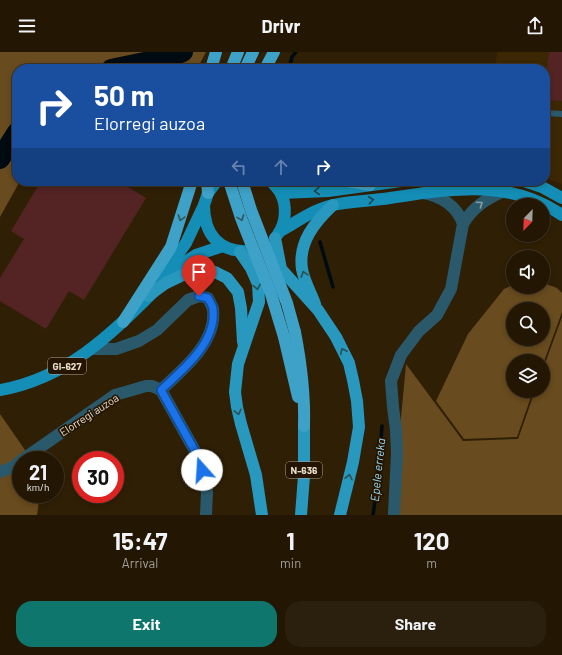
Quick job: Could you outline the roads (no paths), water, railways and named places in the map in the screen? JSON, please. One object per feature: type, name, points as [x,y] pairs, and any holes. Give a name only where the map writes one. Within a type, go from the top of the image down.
[{"type":"highway","points":[[212,64],[216,52]]},
{"type":"highway","points":[[233,64],[238,52]]},
{"type":"highway","points":[[247,64],[253,52]]},
{"type":"highway","points":[[267,64],[274,52]]},
{"type":"highway","points":[[123,322],[171,247],[190,186]]},
{"type":"highway","points":[[231,186],[241,218],[271,294],[284,336],[304,426]]},
{"type":"highway","points":[[244,186],[251,210],[287,303],[295,332],[303,381],[305,404],[304,426]]},
{"type":"highway","points":[[318,310],[302,270],[302,253],[305,241],[312,228],[333,205]]},
{"type":"highway","points":[[278,235],[281,269],[300,292],[318,310],[336,337],[349,363],[357,401],[359,427],[353,462],[340,515]]},
{"type":"highway","points":[[240,252],[258,284],[259,302],[238,364],[235,392],[241,424],[256,475],[262,515]]},
{"type":"highway","points":[[148,296],[166,283],[193,270],[206,269],[218,273],[227,278],[238,292],[241,308],[243,346]]},
{"type":"highway","name":"N-636","points":[[301,515],[304,476],[304,426]]},
{"type":"main road","points":[[275,186],[281,193],[285,206],[285,219],[278,235]]},
{"type":"main road","points":[[281,193],[328,191],[363,186]]},
{"type":"main road","points":[[539,186],[562,198]]},
{"type":"main road","name":"GI-627","points":[[207,187],[204,205],[204,217],[207,228],[214,238],[223,246],[240,252]]},
{"type":"main road","points":[[240,252],[253,251],[265,246],[278,235],[325,207],[423,193],[478,189],[504,191],[538,201],[562,215]]},
{"type":"main road","name":"GI-627","points":[[148,296],[186,242],[204,205]]},
{"type":"main road","name":"GI-627","points":[[0,390],[18,386],[44,377],[75,361],[92,349],[123,322],[182,264],[196,255],[223,246]]},
{"type":"street","points":[[394,514],[397,454],[391,381],[401,355],[419,331],[437,314],[451,289],[463,224],[474,209],[483,202],[504,191]]},
{"type":"street","points":[[423,193],[433,195],[456,209],[463,224]]},
{"type":"street","points":[[92,349],[116,348],[139,341],[157,330],[188,300],[199,296],[208,298],[213,308],[213,321],[208,337],[196,356],[161,390],[200,460],[207,492],[206,515]]},
{"type":"street","name":"Elorregi auzoa","points":[[36,451],[115,395],[146,386],[152,386],[161,390]]},
{"type":"street","name":"Elorregi auzoa","points":[[0,472],[12,467]]},
{"type":"lane","points":[[552,113],[562,114]]},
{"type":"waterway","points":[[135,64],[169,57],[183,52]]},
{"type":"waterway","name":"Epele erreka","points":[[290,64],[292,57],[296,52]]},
{"type":"waterway","points":[[0,159],[12,140]]},
{"type":"waterway","points":[[320,242],[333,287]]},
{"type":"waterway","name":"Epele erreka","points":[[373,515],[378,480],[382,426]]}]
